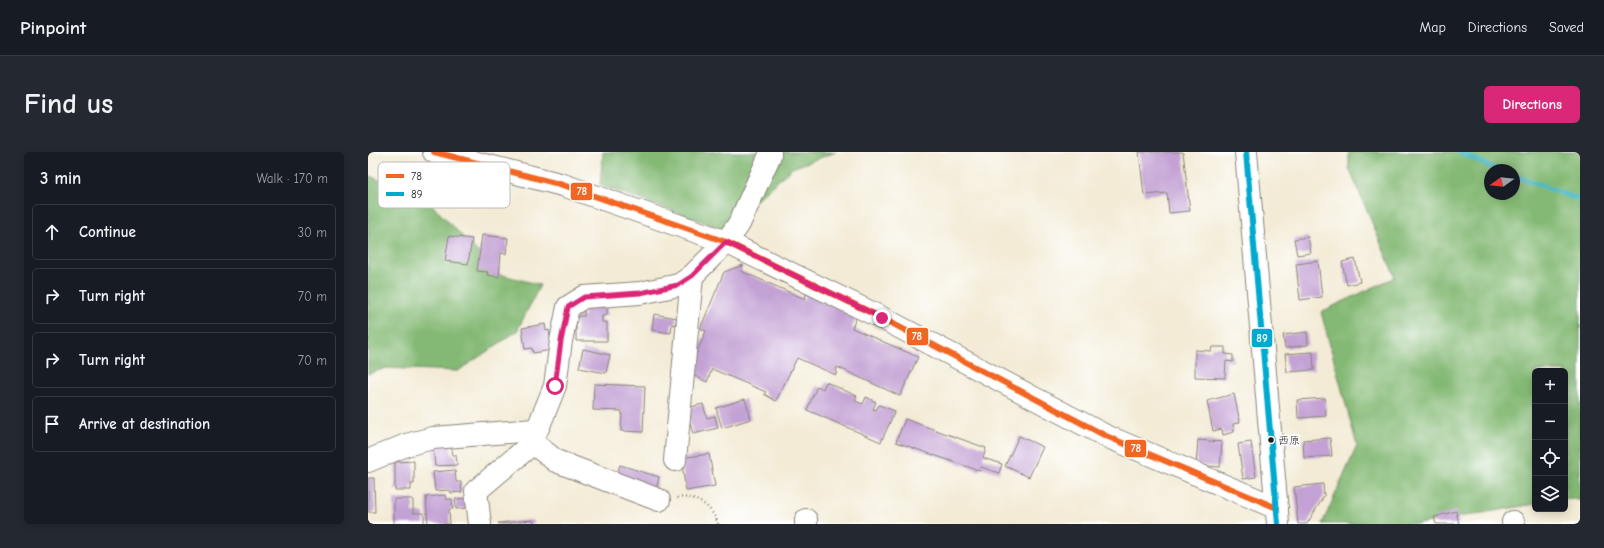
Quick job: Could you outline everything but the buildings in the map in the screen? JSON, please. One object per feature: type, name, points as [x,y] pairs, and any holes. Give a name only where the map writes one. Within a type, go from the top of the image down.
[{"type":"street","points":[[434,152],[473,162]]},
{"type":"street","points":[[480,524],[476,491],[533,436],[538,428],[555,386],[561,341],[568,307],[584,297],[640,293],[678,285],[692,276],[726,242],[740,224],[770,156],[770,152]]},
{"type":"street","points":[[510,171],[563,185],[726,242],[882,318],[1106,436],[1278,516],[1246,152]]},
{"type":"street","points":[[675,460],[692,276]]},
{"type":"street","points":[[368,461],[406,445],[433,438],[533,436],[556,461],[659,500]]},
{"type":"path","points":[[659,500],[689,496],[701,502],[714,514],[718,524]]},
{"type":"green space","points":[[603,152],[836,152],[792,168],[724,229],[600,185]]},
{"type":"green space","points":[[1349,152],[1580,152],[1580,500],[1568,499],[1568,368],[1532,368],[1532,505],[1418,524],[1322,524],[1357,446],[1321,312],[1395,277],[1349,168]]},
{"type":"green space","points":[[370,176],[378,180],[378,208],[435,208],[499,274],[540,285],[517,331],[458,371],[386,368],[368,374],[368,179]]},
{"type":"waterway","points":[[1459,152],[1485,164]]},
{"type":"waterway","points":[[1520,177],[1580,200]]},
{"type":"transit line","name":"78","points":[[434,152],[473,162]]},
{"type":"transit line","name":"89","points":[[1246,152],[1278,524]]},
{"type":"transit line","name":"78","points":[[510,171],[563,185],[726,242],[882,318],[1106,436],[1277,508]]},
{"type":"place","name":"西原","points":[[1271,440]]},
{"type":"route","points":[[555,386],[561,341],[568,307],[584,297],[640,293],[678,285],[692,276],[726,242],[882,318]]}]
